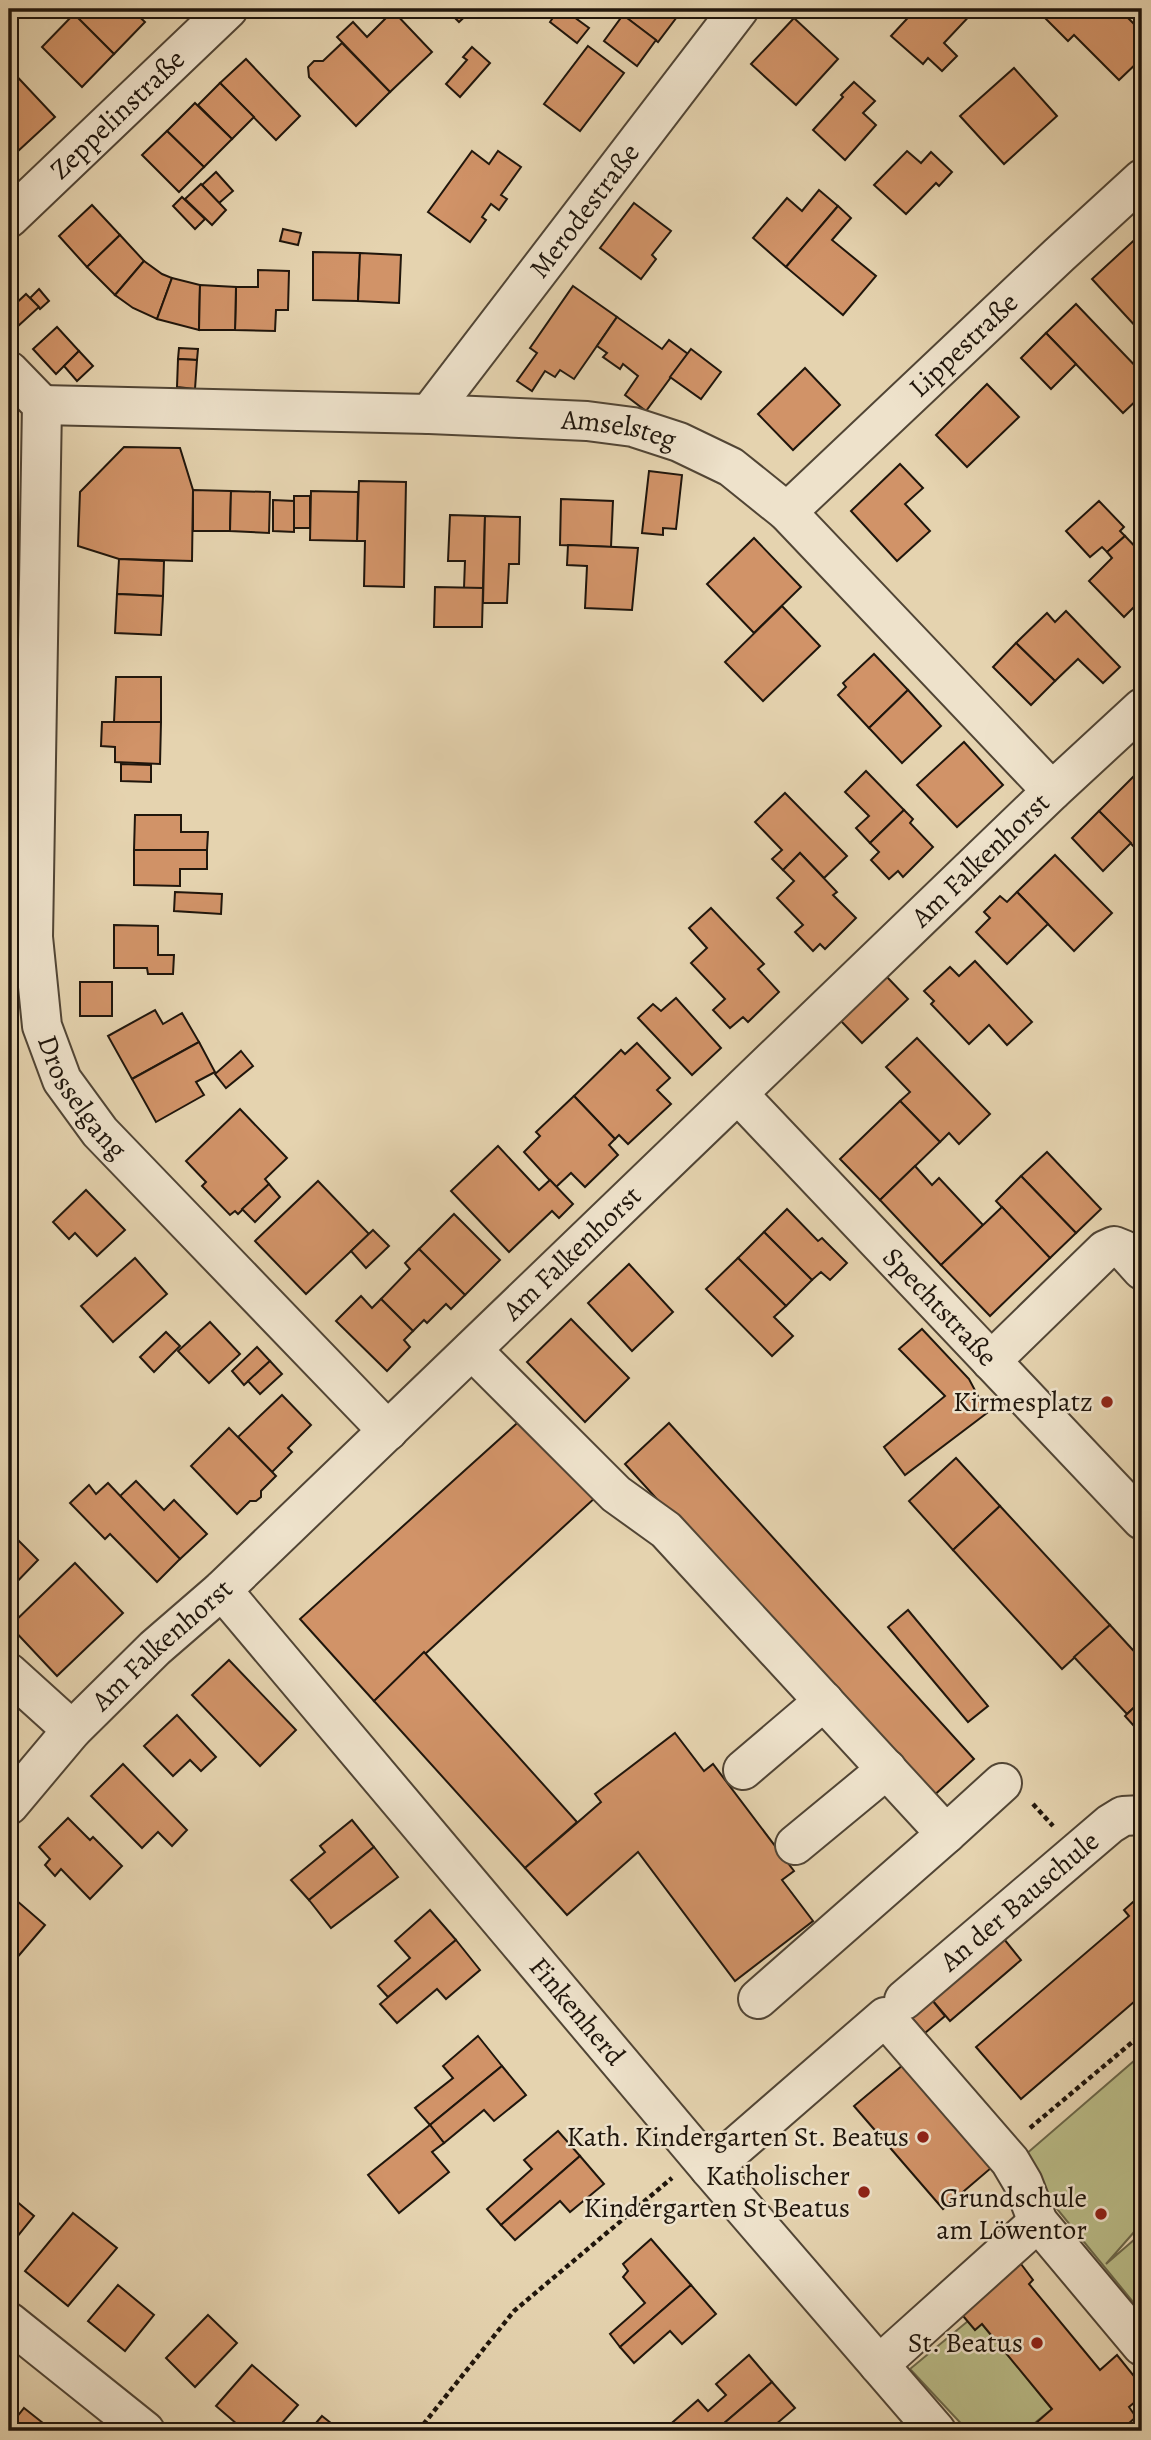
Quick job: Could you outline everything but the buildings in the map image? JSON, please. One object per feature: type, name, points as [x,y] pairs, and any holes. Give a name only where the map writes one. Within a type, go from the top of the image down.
[{"type":"street","name":"Zeppelinstraße","points":[[9,218],[228,9]]},
{"type":"street","name":"Merodestraße","points":[[429,414],[738,9]]},
{"type":"street","name":"Lippestraße","points":[[787,512],[1142,179]]},
{"type":"street","points":[[9,371],[42,405]]},
{"type":"street","name":"Amselsteg","points":[[42,405],[429,414],[586,421],[633,428],[679,442],[731,467],[787,512],[1052,791]]},
{"type":"street","name":"Drosselgang","points":[[42,405],[21,943],[42,1027],[62,1080],[108,1141],[388,1431]]},
{"type":"street","name":"Am Falkenhorst","points":[[9,1805],[72,1730],[155,1648],[222,1590],[1052,791],[1142,708]]},
{"type":"street","name":"Spechtstraße","points":[[739,1095],[1142,1520]]},
{"type":"street","points":[[991,1360],[1105,1250],[1114,1246],[1124,1250],[1142,1270]]},
{"type":"street","points":[[472,1350],[616,1494],[666,1530],[946,1834]]},
{"type":"street","name":"Finkenherd","points":[[222,1590],[704,2163],[936,2431]]},
{"type":"street","points":[[9,1673],[72,1730]]},
{"type":"street","points":[[743,1770],[824,1701]]},
{"type":"street","points":[[795,1845],[887,1769]]},
{"type":"street","points":[[758,1999],[1002,1783]]},
{"type":"street","name":"An der Bauschule","points":[[704,2163],[894,2009],[1110,1824],[1124,1816],[1142,1815]]},
{"type":"street","points":[[894,2009],[1023,2183],[1038,2222],[1142,2346]]},
{"type":"street","points":[[880,2365],[1038,2222]]},
{"type":"street","points":[[9,2322],[145,2431]]},
{"type":"path","points":[[1002,1783],[1015,1784],[1077,1853]]},
{"type":"path","points":[[1001,2151],[1142,2034]]},
{"type":"path","points":[[418,2431],[514,2311],[704,2163]]},
{"type":"green space","name":"Grundschule am Löwentor","points":[[1142,2054],[1142,2223],[1106,2264],[1142,2233],[1142,2313],[1018,2161]]},
{"type":"green space","points":[[968,2321],[982,2324],[1052,2409],[1036,2422],[1043,2431],[968,2431],[910,2369]]},
{"type":"place","name":"Kirmesplatz","points":[[1107,1402]]},
{"type":"place","name":"Kath. Kindergarten St. Beatus","points":[[923,2137]]},
{"type":"place","name":"Katholischer Kindergarten St Beatus","points":[[864,2192]]},
{"type":"place","name":"Grundschule am Löwentor","points":[[1101,2214]]},
{"type":"place","name":"St. Beatus","points":[[1037,2343]]}]
